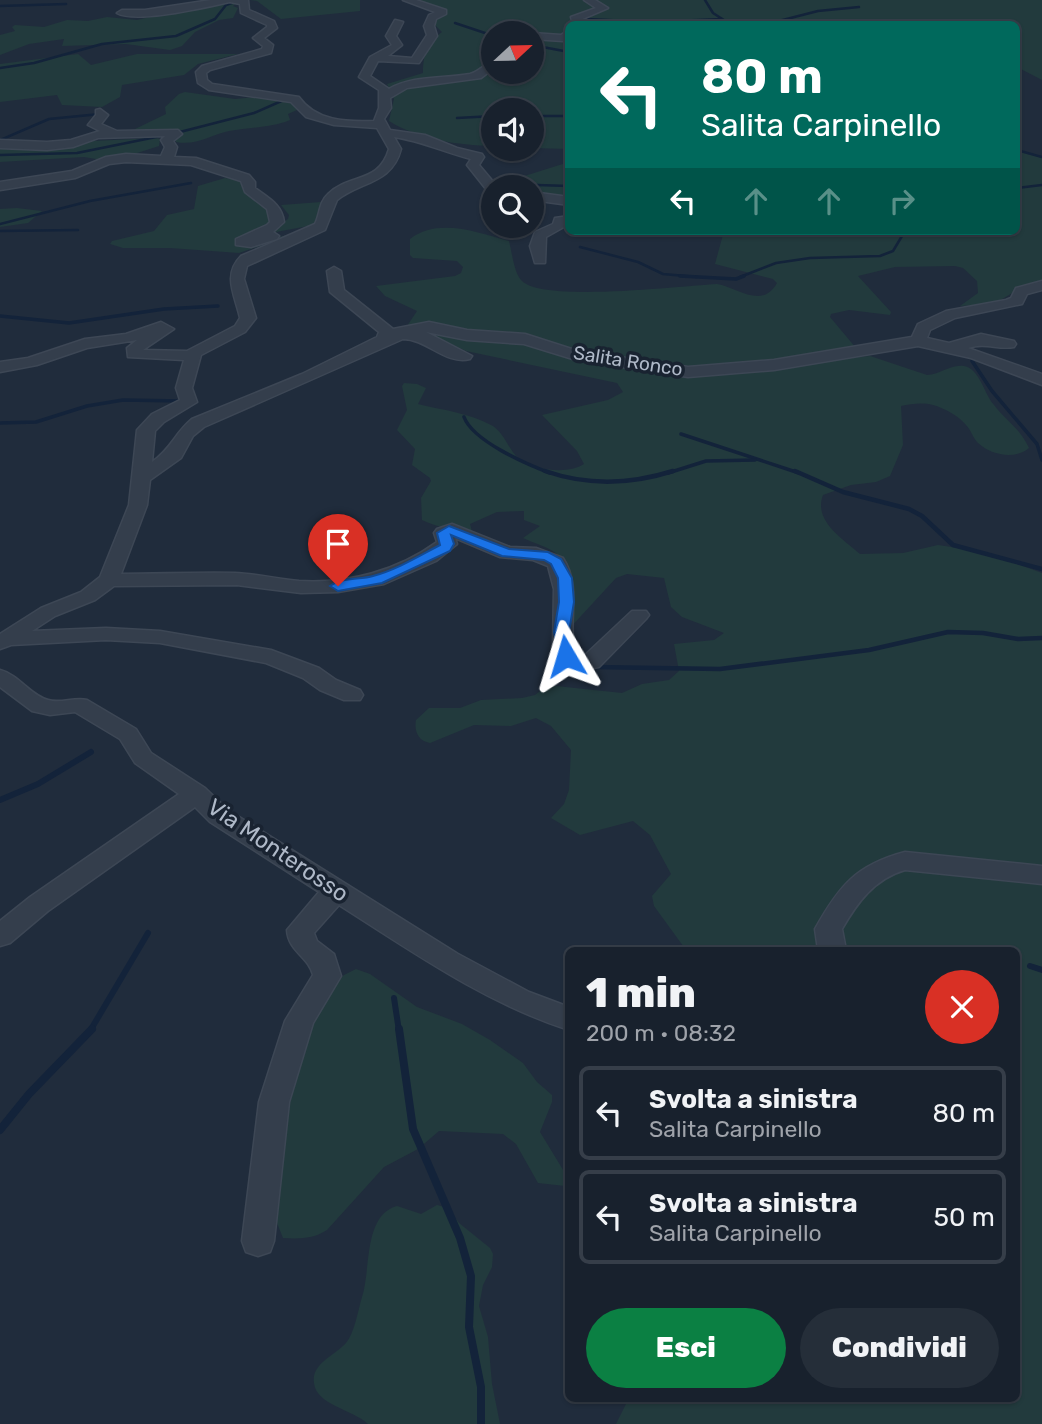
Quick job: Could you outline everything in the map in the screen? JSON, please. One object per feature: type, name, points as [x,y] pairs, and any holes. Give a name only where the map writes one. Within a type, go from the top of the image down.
[{"type":"street","points":[[122,13],[145,13],[229,0],[245,2],[244,11],[271,23],[272,27],[258,38],[268,45],[267,51],[206,68],[201,72],[202,80],[209,87],[295,99],[304,110],[343,125],[385,128],[421,137],[453,151],[478,157],[473,162],[481,175]]},
{"type":"street","points":[[374,59],[390,57],[415,61],[426,47],[427,40],[432,36],[429,26],[432,17],[443,12],[407,0]]},
{"type":"street","points":[[576,21],[574,19],[603,8],[588,0]]},
{"type":"street","points":[[4,641],[48,612],[88,596],[109,580],[138,505],[146,430],[158,418],[189,402],[190,398],[184,388],[191,356],[203,345],[240,329],[248,318],[243,294],[235,276],[242,262],[320,226],[325,221],[327,202],[335,194],[361,184],[391,163],[395,149],[378,116],[385,108],[386,96],[383,87],[364,79],[374,59],[395,48],[397,44],[391,36],[398,22]]},
{"type":"street","points":[[544,37],[565,36]]},
{"type":"street","points":[[386,96],[404,85],[477,76],[481,72]]},
{"type":"street","points":[[100,112],[102,115],[93,123],[94,127],[134,135]]},
{"type":"street","points":[[0,144],[47,146],[73,143],[90,136],[174,132],[176,134],[167,140],[171,147],[167,156],[172,160]]},
{"type":"street","points":[[0,186],[75,174],[115,159],[192,161],[238,174],[249,182],[253,192],[278,213],[277,222],[272,228],[242,242],[250,243],[320,226]]},
{"type":"street","points":[[544,198],[565,200]]},
{"type":"street","points":[[540,260],[537,246],[540,235],[565,220]]},
{"type":"street","points":[[334,271],[337,292],[387,331],[383,340]]},
{"type":"street","points":[[918,341],[922,327],[940,317],[1010,304],[1017,301],[1021,291],[1042,285]]},
{"type":"street","points":[[0,367],[31,362],[80,345],[128,338],[160,327],[166,329],[135,348],[134,354],[191,356]]},
{"type":"street","name":"Salita Ronco","points":[[383,340],[407,330],[429,327],[467,335],[525,339],[576,355],[688,372],[774,365],[918,341],[976,354],[1042,380]]},
{"type":"street","points":[[143,476],[175,454],[186,433],[198,423],[308,377],[383,340],[402,334],[418,334],[444,350],[464,356]]},
{"type":"street","name":"Salita Ronco","points":[[951,348],[978,340],[1008,344]]},
{"type":"street","points":[[109,580],[237,579],[301,587],[338,586],[377,580],[420,561],[445,548],[447,544],[444,533],[452,530],[507,553],[536,554],[556,562],[565,578],[567,589],[562,632],[565,652],[568,660],[575,664],[591,662],[639,615]]},
{"type":"street","points":[[4,641],[106,634],[159,637],[271,657],[311,673],[328,685],[352,695]]},
{"type":"street","name":"Via Monterosso","points":[[0,677],[40,706],[50,708],[79,705],[128,734],[143,758],[196,794],[219,816],[460,968],[519,1000],[565,1017]]},
{"type":"street","points":[[0,936],[39,904],[196,794]]},
{"type":"street","points":[[831,947],[828,929],[848,897],[864,877],[889,864],[905,861],[1042,875]]},
{"type":"street","points":[[258,1241],[274,1102],[299,1021],[327,976],[324,961],[302,943],[299,930],[336,891]]},
{"type":"green space","points":[[250,0],[360,0],[360,11],[281,19],[257,1]]},
{"type":"green space","points":[[411,0],[1042,0],[1042,80],[1020,69],[1020,21],[565,21],[565,149],[544,148],[544,98],[481,98],[481,145],[466,144],[426,137],[389,121],[394,99],[387,84],[423,73],[427,50],[442,32],[433,23],[435,17],[446,15],[444,10]]},
{"type":"green space","points":[[217,1],[237,2],[233,6],[238,8],[233,18],[219,20],[195,32],[182,46],[170,50],[126,44],[62,46],[64,39],[29,44],[0,55],[0,35],[15,31],[12,27],[15,25],[44,27],[67,20],[88,21],[107,17],[137,20]]},
{"type":"green space","points":[[78,54],[91,65],[137,54],[238,54],[198,64],[184,75],[122,85],[120,97],[102,107],[62,105],[57,95],[0,102],[0,64]]},
{"type":"green space","points":[[185,92],[235,99],[266,96],[289,99],[297,110],[288,114],[290,120],[283,123],[229,131],[190,143],[176,142],[175,139],[183,134],[181,130],[136,133],[135,129],[166,114],[165,107]]},
{"type":"green space","points":[[160,139],[159,146],[128,156],[102,160],[84,157],[0,162],[0,149],[43,149],[92,141]]},
{"type":"green space","points":[[1020,152],[1042,158],[1042,283],[1022,287],[994,304],[960,306],[978,293],[977,281],[963,268],[895,267],[858,276],[891,312],[890,315],[849,310],[831,314],[830,317],[856,348],[736,365],[655,365],[407,326],[417,311],[385,296],[376,286],[461,273],[463,267],[457,261],[413,258],[410,255],[410,239],[421,232],[446,228],[481,233],[481,238],[509,241],[520,279],[537,288],[586,292],[717,284],[757,296],[771,291],[777,283],[773,279],[715,264],[723,235],[1020,235]]},
{"type":"green space","points":[[565,163],[565,198],[544,196],[544,175],[528,175]]},
{"type":"green space","points":[[225,178],[240,180],[247,193],[267,206],[274,222],[253,243],[301,232],[239,253],[123,248],[110,244],[112,241],[154,231],[167,215],[194,209],[198,186]]},
{"type":"green space","points":[[321,202],[321,220],[314,225],[265,234],[288,219],[289,215],[281,205]]},
{"type":"green space","points":[[0,209],[42,211],[28,223],[0,227]]},
{"type":"green space","points":[[432,331],[507,340],[648,372],[679,373],[870,356],[927,375],[964,366],[974,372],[990,400],[1029,448],[1017,454],[996,453],[978,443],[968,427],[946,410],[925,404],[901,406],[903,445],[890,476],[823,495],[821,504],[822,513],[831,529],[860,554],[903,553],[938,545],[984,552],[1042,573],[1042,1424],[616,1424],[627,1402],[1020,1402],[1020,947],[684,947],[654,906],[652,896],[671,874],[650,835],[633,821],[580,835],[551,818],[564,804],[569,790],[571,750],[551,726],[536,718],[511,726],[474,725],[430,743],[420,738],[416,732],[416,720],[429,708],[460,708],[481,700],[522,698],[535,695],[544,688],[556,686],[622,693],[642,684],[669,680],[679,671],[674,644],[714,640],[724,633],[682,617],[671,607],[664,578],[627,574],[616,578],[569,629],[573,590],[569,571],[555,552],[523,538],[540,526],[524,520],[524,511],[497,512],[470,524],[473,535],[422,520],[421,498],[431,481],[412,465],[415,449],[397,430],[407,410],[402,386],[404,383],[426,388],[418,404],[483,421],[500,432],[522,461],[554,470],[570,469],[584,464],[577,451],[542,415],[608,400],[623,392],[617,383],[466,351],[426,334]]},
{"type":"green space","points":[[356,969],[370,974],[417,1007],[462,1024],[523,1063],[537,1082],[552,1095],[552,1102],[540,1132],[565,1173],[565,1186],[538,1183],[516,1144],[503,1134],[439,1131],[418,1149],[384,1167],[327,1230],[306,1238],[283,1238],[275,1218],[290,1091],[315,1004],[344,975]]},
{"type":"green space","points":[[437,1205],[448,1208],[459,1223],[490,1248],[493,1254],[492,1267],[483,1285],[479,1306],[488,1337],[492,1384],[500,1424],[368,1424],[321,1397],[316,1391],[314,1376],[320,1365],[346,1343],[352,1333],[365,1286],[370,1245],[378,1220],[386,1211],[397,1206],[421,1214]]},
{"type":"waterway","points":[[0,68],[34,63],[102,44],[176,36],[215,19],[226,5],[240,0]]},
{"type":"waterway","points":[[705,0],[713,13],[725,21]]},
{"type":"waterway","points":[[0,6],[66,4]]},
{"type":"waterway","points":[[779,21],[818,11],[859,7]]},
{"type":"waterway","points":[[586,19],[629,21]]},
{"type":"waterway","points":[[675,21],[722,19]]},
{"type":"waterway","points":[[455,23],[481,32]]},
{"type":"waterway","points":[[544,47],[565,51]]},
{"type":"waterway","points":[[176,133],[254,113],[286,99]]},
{"type":"waterway","points":[[0,140],[49,119],[100,114]]},
{"type":"waterway","points":[[544,116],[565,116]]},
{"type":"waterway","points":[[457,118],[481,117]]},
{"type":"waterway","points":[[0,155],[77,153],[166,135]]},
{"type":"waterway","points":[[1020,151],[1042,157]]},
{"type":"waterway","points":[[0,224],[90,201],[191,183]]},
{"type":"waterway","points":[[544,185],[565,186]]},
{"type":"waterway","points":[[1020,188],[1042,185]]},
{"type":"waterway","points":[[0,231],[78,230]]},
{"type":"waterway","points":[[740,277],[776,263],[810,258],[880,256],[893,251],[904,235]]},
{"type":"waterway","points":[[580,247],[638,262],[663,274],[694,277]]},
{"type":"waterway","points":[[680,276],[694,277]]},
{"type":"waterway","points":[[694,277],[736,279],[744,276]]},
{"type":"waterway","points":[[0,316],[69,323],[164,309],[218,306]]},
{"type":"waterway","points":[[972,361],[992,391],[1037,444],[1042,460]]},
{"type":"waterway","points":[[0,423],[36,422],[87,406],[123,400],[182,401]]},
{"type":"waterway","points":[[464,417],[469,426],[489,443],[546,471]]},
{"type":"waterway","points":[[681,434],[799,473]]},
{"type":"waterway","points":[[668,473],[706,461],[755,460]]},
{"type":"waterway","points":[[546,471],[577,479],[609,482],[640,479],[673,471]]},
{"type":"waterway","points":[[546,471],[550,473]]},
{"type":"waterway","points":[[795,471],[843,492],[909,509],[922,516],[953,545],[1042,569]]},
{"type":"waterway","points":[[593,667],[720,669],[869,650],[948,632],[983,633],[1018,639],[1042,638]]},
{"type":"waterway","points":[[0,800],[38,784],[91,752]]},
{"type":"waterway","points":[[90,1031],[148,933]]},
{"type":"waterway","points":[[1030,966],[1042,970]]},
{"type":"waterway","points":[[394,998],[399,1031]]},
{"type":"waterway","points":[[0,1130],[29,1094],[92,1029]]},
{"type":"waterway","points":[[399,1029],[413,1129],[460,1238],[471,1276],[469,1327],[481,1387],[481,1424]]},
{"type":"route","points":[[338,586],[377,580],[429,557],[445,548],[447,544],[444,533],[449,530],[455,530],[507,553],[548,556],[561,569],[567,589],[562,621],[566,656]]}]
